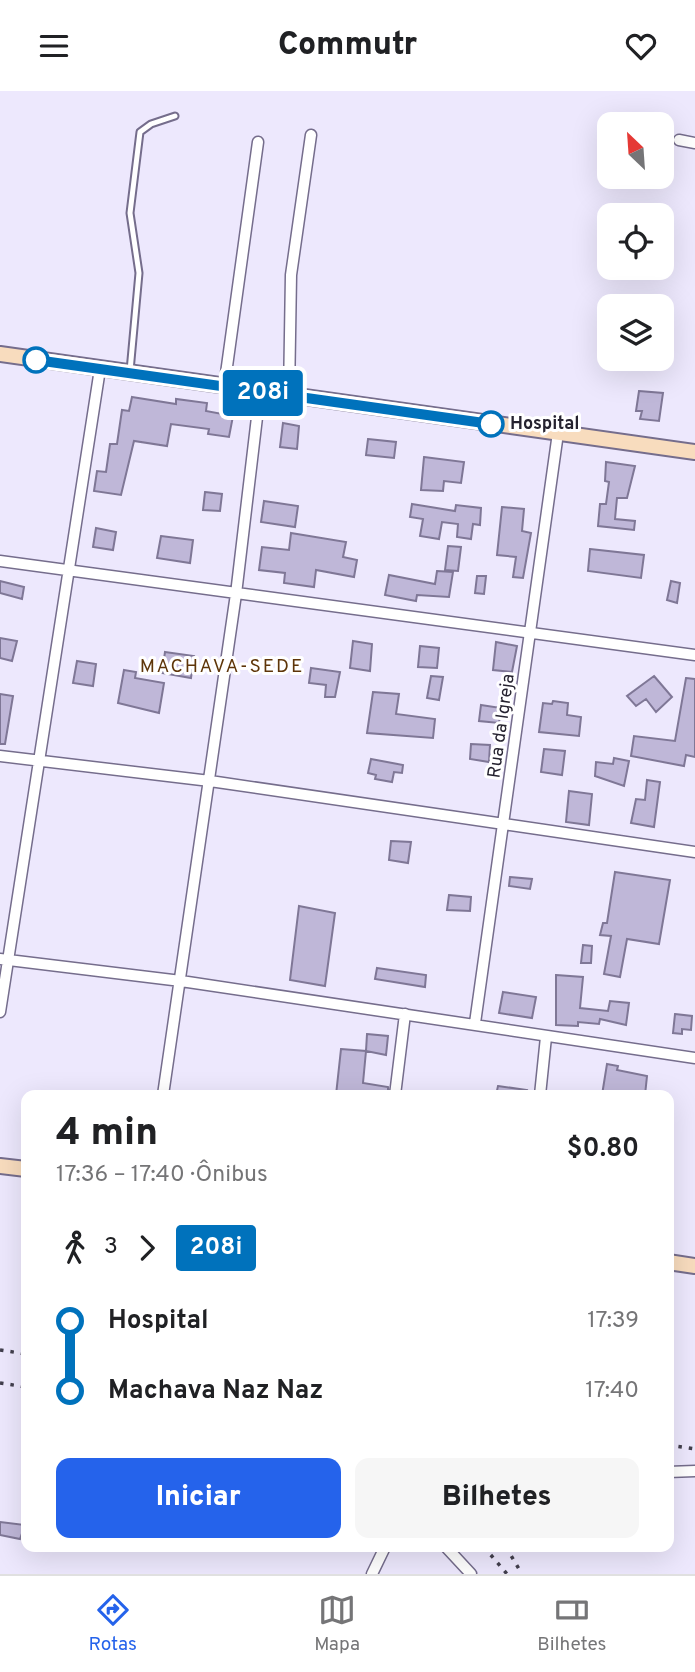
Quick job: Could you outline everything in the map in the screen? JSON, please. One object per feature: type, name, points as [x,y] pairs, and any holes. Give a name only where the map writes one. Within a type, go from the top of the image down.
[{"type":"main road","points":[[0,354],[130,371],[224,388],[695,452]]},
{"type":"main road","points":[[0,1166],[21,1168]]},
{"type":"main road","points":[[674,1263],[695,1266]]},
{"type":"street","points":[[289,395],[291,275],[311,135]]},
{"type":"street","points":[[679,139],[695,143]]},
{"type":"street","points":[[224,388],[258,142]]},
{"type":"street","points":[[0,1011],[5,959],[71,570],[100,369]]},
{"type":"street","points":[[164,1090],[236,594],[260,392]]},
{"type":"street","name":"Rua da Igreja","points":[[475,1023],[558,433]]},
{"type":"street","points":[[0,561],[695,655]]},
{"type":"street","points":[[0,755],[210,781],[695,852]]},
{"type":"street","points":[[5,959],[475,1023],[546,1037],[695,1058]]},
{"type":"street","points":[[396,1090],[405,1014]]},
{"type":"street","points":[[541,1090],[546,1037]]},
{"type":"street","points":[[674,1472],[695,1471]]},
{"type":"street","points":[[372,1574],[383,1552]]},
{"type":"street","points":[[451,1552],[471,1574]]},
{"type":"lane","points":[[130,371],[139,273],[130,213],[135,155],[140,132],[174,116]]},
{"type":"building","points":[[639,391],[663,393],[659,421],[640,419],[642,411],[636,411]]},
{"type":"building","points":[[132,397],[176,404],[176,399],[207,403],[206,411],[233,416],[229,437],[208,434],[209,429],[171,424],[167,446],[134,441],[121,495],[94,491],[97,471],[106,472],[110,444],[117,444],[122,410],[129,411]]},
{"type":"building","points":[[283,423],[299,426],[297,449],[280,447]]},
{"type":"building","points":[[368,439],[396,442],[394,458],[366,455]]},
{"type":"building","points":[[424,457],[464,462],[461,483],[444,481],[443,491],[421,490]]},
{"type":"building","points":[[606,462],[635,466],[627,498],[617,498],[615,519],[635,521],[634,530],[598,526],[600,504],[606,504],[609,482],[605,481]]},
{"type":"building","points":[[205,492],[222,494],[220,511],[203,510]]},
{"type":"building","points":[[264,501],[298,506],[295,527],[261,522]]},
{"type":"building","points":[[412,504],[455,511],[456,505],[481,508],[480,525],[473,524],[471,539],[457,537],[458,524],[442,522],[439,539],[420,536],[423,519],[410,517]]},
{"type":"building","points":[[502,507],[524,509],[522,531],[531,533],[523,578],[513,577],[516,557],[497,555]]},
{"type":"building","points":[[96,528],[116,532],[113,550],[93,547]]},
{"type":"building","points":[[291,533],[346,542],[343,557],[357,560],[354,577],[316,570],[314,587],[284,583],[285,573],[259,570],[262,547],[289,550]]},
{"type":"building","points":[[161,536],[193,540],[190,563],[157,558]]},
{"type":"building","points":[[448,546],[461,547],[458,571],[445,570]]},
{"type":"building","points":[[590,549],[644,555],[641,578],[588,571]]},
{"type":"building","points":[[437,571],[453,572],[449,597],[417,595],[416,601],[385,595],[389,575],[435,584]]},
{"type":"building","points":[[477,576],[486,576],[484,594],[475,593]]},
{"type":"building","points":[[0,581],[24,587],[22,599],[0,593]]},
{"type":"building","points":[[671,581],[680,583],[677,603],[667,600]]},
{"type":"building","points":[[0,638],[17,641],[12,661],[0,658]]},
{"type":"building","points":[[353,641],[372,644],[370,671],[350,668]]},
{"type":"building","points":[[496,642],[517,646],[512,672],[493,670]]},
{"type":"building","points":[[420,646],[439,648],[437,668],[418,667]]},
{"type":"building","points":[[165,652],[194,656],[191,678],[162,673]]},
{"type":"building","points":[[77,661],[96,664],[93,686],[73,683]]},
{"type":"building","points":[[311,668],[340,672],[335,697],[325,697],[326,685],[309,683]]},
{"type":"building","points":[[124,670],[136,672],[135,678],[164,683],[159,713],[118,703]]},
{"type":"building","points":[[431,676],[443,677],[439,700],[427,698]]},
{"type":"building","points":[[654,676],[672,697],[656,712],[646,699],[636,706],[627,696]]},
{"type":"building","points":[[686,678],[695,679],[695,757],[686,755],[684,766],[631,756],[634,736],[675,741]]},
{"type":"building","points":[[373,692],[399,694],[396,714],[435,719],[433,738],[367,733]]},
{"type":"building","points":[[0,694],[13,696],[5,744],[0,744]]},
{"type":"building","points":[[553,701],[568,703],[567,715],[581,717],[579,736],[539,732],[543,703],[552,704]]},
{"type":"building","points":[[481,705],[501,708],[499,723],[479,721]]},
{"type":"building","points":[[471,744],[490,745],[489,762],[470,759]]},
{"type":"building","points":[[544,749],[565,751],[562,775],[541,772]]},
{"type":"building","points":[[614,758],[629,761],[624,786],[595,776],[596,762],[613,764]]},
{"type":"building","points":[[371,759],[403,765],[402,773],[394,772],[392,782],[375,779],[376,775],[368,773]]},
{"type":"building","points":[[647,780],[660,782],[654,827],[631,823],[636,799],[645,800]]},
{"type":"building","points":[[569,791],[592,794],[589,825],[566,822]]},
{"type":"building","points":[[391,841],[411,842],[408,863],[389,860]]},
{"type":"building","points":[[615,872],[670,880],[659,944],[627,939],[620,977],[604,974],[611,936],[600,935],[603,923],[607,923]]},
{"type":"building","points":[[510,877],[532,879],[530,889],[509,886]]},
{"type":"building","points":[[449,895],[471,897],[470,911],[447,910]]},
{"type":"building","points":[[299,906],[335,913],[325,986],[290,980]]},
{"type":"building","points":[[583,945],[592,946],[591,963],[581,963]]},
{"type":"building","points":[[377,968],[426,975],[425,987],[375,979]]},
{"type":"building","points":[[556,975],[583,977],[580,1008],[608,1011],[610,1001],[629,1003],[626,1025],[600,1019],[599,1024],[578,1022],[578,1026],[556,1025]]},
{"type":"building","points":[[503,992],[536,997],[532,1018],[499,1013]]},
{"type":"building","points":[[675,1014],[692,1016],[691,1030],[682,1029],[682,1034],[673,1033]]},
{"type":"building","points":[[367,1034],[388,1036],[386,1055],[366,1051]]},
{"type":"building","points":[[341,1049],[366,1051],[363,1083],[388,1087],[388,1090],[337,1090]]},
{"type":"building","points":[[607,1064],[618,1066],[617,1070],[647,1076],[646,1090],[603,1090]]},
{"type":"building","points":[[498,1086],[527,1090],[497,1090]]},
{"type":"building","points":[[0,1522],[21,1525],[20,1539],[0,1535]]},
{"type":"railway","points":[[0,1350],[21,1353]]},
{"type":"railway","points":[[0,1383],[21,1386]]},
{"type":"railway","points":[[674,1446],[695,1449]]},
{"type":"railway","points":[[488,1552],[507,1574]]},
{"type":"railway","points":[[509,1552],[522,1574]]},
{"type":"bus line","name":"208i","points":[[36,360],[130,371],[224,388],[370,405],[491,424]]},
{"type":"place","name":"Hospital","points":[[491,424]]},
{"type":"district","name":"MACHAVA-SEDE","points":[[222,667]]}]
